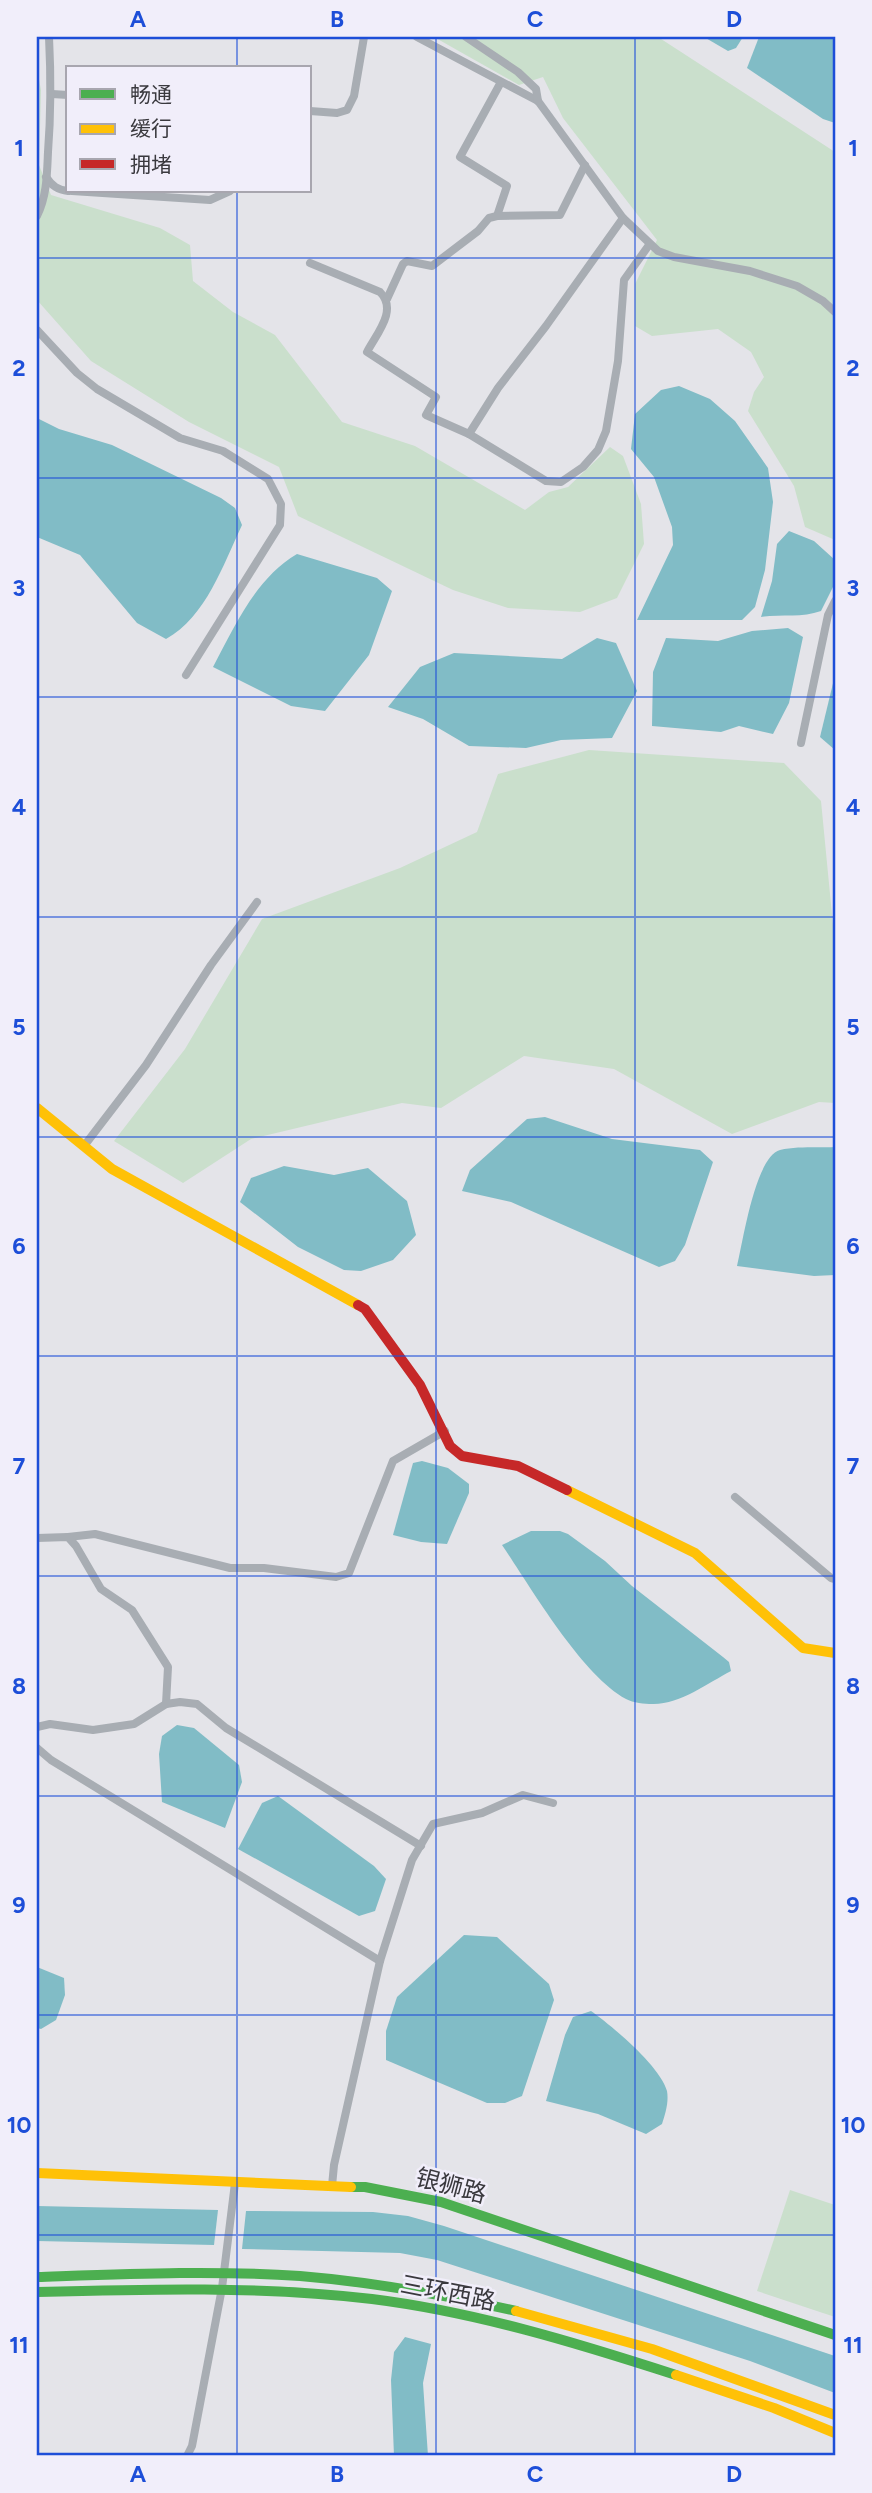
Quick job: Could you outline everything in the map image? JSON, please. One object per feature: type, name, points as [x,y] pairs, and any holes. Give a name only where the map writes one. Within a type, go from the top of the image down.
[{"type":"main road","points":[[37,1108],[112,1169],[365,1309],[421,1385],[450,1446],[462,1456],[518,1466],[695,1553],[803,1648],[835,1653]]},
{"type":"main road","name":"银狮路","points":[[37,2173],[365,2187],[441,2202],[835,2335]]},
{"type":"main road","name":"三环西路","points":[[37,2277],[224,2273],[334,2279],[423,2291],[523,2312],[620,2340],[735,2377],[835,2415]]},
{"type":"main road","name":"三环西路","points":[[37,2292],[222,2288],[332,2295],[420,2308],[519,2328],[615,2355],[717,2388],[835,2433]]},
{"type":"street","points":[[37,216],[43,203],[47,177],[52,94],[48,37]]},
{"type":"street","points":[[312,111],[337,113],[347,110],[354,96],[365,37]]},
{"type":"street","points":[[417,37],[538,101]]},
{"type":"street","points":[[466,37],[518,72],[536,89],[538,101],[584,165],[623,218],[649,245],[674,257],[750,271],[797,286],[823,301],[835,312]]},
{"type":"street","points":[[498,216],[507,186],[460,158],[501,82]]},
{"type":"street","points":[[52,94],[66,95]]},
{"type":"street","points":[[387,299],[403,264],[407,261],[432,266],[478,231],[489,218],[560,215],[584,165]]},
{"type":"street","points":[[47,177],[50,183],[66,191]]},
{"type":"street","points":[[86,192],[210,200],[228,192]]},
{"type":"street","points":[[469,434],[498,388],[623,218]]},
{"type":"street","points":[[310,263],[380,292],[387,299],[390,310],[367,352],[436,397],[426,415],[469,434],[546,481],[561,482],[583,467],[598,450],[606,431],[618,361],[624,280],[649,245]]},
{"type":"street","points":[[37,330],[77,373],[96,389],[180,438],[223,451],[268,479],[281,504],[280,526],[186,676]]},
{"type":"street","points":[[801,743],[828,615],[835,601]]},
{"type":"street","points":[[84,1146],[146,1065],[211,965],[257,902]]},
{"type":"street","points":[[37,1538],[95,1534],[230,1568],[264,1568],[336,1577],[349,1573],[393,1461],[445,1432]]},
{"type":"street","points":[[735,1497],[835,1579]]},
{"type":"street","points":[[68,1537],[102,1590],[132,1609],[167,1667],[166,1704]]},
{"type":"street","points":[[37,1727],[50,1724],[93,1730],[134,1724],[166,1704],[197,1704],[226,1728],[421,1846]]},
{"type":"street","points":[[37,1748],[51,1760],[380,1961]]},
{"type":"street","points":[[332,2186],[337,2152],[380,1961],[412,1860],[433,1824],[482,1813],[523,1795],[553,1803]]},
{"type":"street","points":[[187,2456],[195,2432],[222,2288],[235,2183]]},
{"type":"green space","points":[[434,37],[658,37],[835,152],[835,540],[805,527],[794,486],[748,411],[754,392],[764,377],[751,352],[718,329],[652,336],[635,326],[635,284],[657,240],[563,118],[543,77],[519,85]]},
{"type":"green space","points":[[37,69],[41,90],[39,165],[51,195],[160,228],[190,245],[193,281],[233,312],[275,335],[342,422],[415,446],[525,510],[549,492],[568,487],[610,447],[623,456],[641,504],[644,544],[617,598],[580,612],[508,608],[453,590],[298,516],[279,467],[189,422],[91,361],[37,300]]},
{"type":"green space","points":[[589,750],[784,763],[821,801],[835,925],[835,1103],[819,1102],[732,1134],[614,1069],[524,1056],[441,1108],[402,1103],[251,1139],[183,1183],[114,1141],[185,1049],[262,919],[400,868],[477,832],[498,774]]},
{"type":"green space","points":[[790,2190],[835,2205],[835,2317],[757,2291]]},
{"type":"water","points":[[704,37],[743,37],[736,48],[728,51]]},
{"type":"water","points":[[759,37],[835,37],[835,123],[823,119],[747,68]]},
{"type":"water","points":[[679,386],[710,399],[735,421],[768,468],[773,502],[765,570],[755,607],[742,620],[637,620],[673,545],[672,527],[654,477],[631,449],[635,414],[661,390]]},
{"type":"water","points":[[37,418],[59,429],[112,445],[221,498],[235,508],[242,525],[212,589],[192,618],[166,639],[137,623],[80,555],[37,537]]},
{"type":"water","points":[[789,531],[814,541],[835,560],[835,583],[821,611],[761,617],[772,581],[777,544]]},
{"type":"water","points":[[297,554],[377,578],[392,591],[369,655],[325,711],[291,706],[213,667],[238,620],[258,590],[282,564]]},
{"type":"water","points":[[788,628],[803,637],[789,703],[773,734],[739,726],[721,732],[652,726],[653,672],[666,638],[718,641],[752,631]]},
{"type":"water","points":[[597,638],[616,643],[637,691],[612,738],[561,740],[526,748],[469,746],[423,719],[388,707],[420,667],[454,653],[562,659]]},
{"type":"water","points":[[835,675],[835,750],[820,737]]},
{"type":"water","points":[[545,1117],[612,1139],[700,1150],[713,1162],[685,1245],[675,1261],[659,1267],[511,1202],[462,1191],[470,1170],[527,1119]]},
{"type":"water","points":[[835,1147],[835,1275],[814,1276],[737,1266],[751,1202],[771,1156],[787,1149]]},
{"type":"water","points":[[284,1166],[334,1175],[368,1168],[407,1201],[416,1235],[393,1260],[361,1271],[344,1270],[298,1247],[240,1202],[251,1178]]},
{"type":"water","points":[[422,1461],[448,1468],[469,1484],[469,1493],[447,1544],[421,1542],[393,1535],[413,1463]]},
{"type":"water","points":[[531,1531],[560,1531],[568,1534],[729,1662],[731,1671],[672,1701],[649,1704],[626,1699],[592,1671],[575,1651],[502,1545]]},
{"type":"water","points":[[177,1725],[194,1728],[239,1765],[242,1782],[225,1828],[162,1802],[159,1754],[162,1736]]},
{"type":"water","points":[[278,1796],[374,1866],[386,1879],[375,1911],[359,1916],[238,1849],[262,1803]]},
{"type":"water","points":[[464,1935],[497,1937],[549,1984],[554,2000],[522,2096],[505,2103],[487,2103],[386,2060],[386,2031],[397,1997]]},
{"type":"water","points":[[37,1967],[64,1978],[65,1995],[56,2020],[41,2029],[37,2028]]},
{"type":"water","points":[[591,2011],[634,2047],[663,2081],[667,2100],[662,2124],[646,2134],[598,2114],[546,2101],[565,2035],[573,2017]]},
{"type":"water","points":[[37,2206],[218,2210],[214,2245],[37,2241]]},
{"type":"water","points":[[246,2211],[373,2212],[408,2216],[444,2226],[835,2356],[835,2393],[750,2361],[437,2260],[400,2253],[242,2249]]},
{"type":"water","points":[[405,2337],[431,2344],[423,2383],[428,2456],[394,2456],[391,2380],[394,2352]]},
{"type":"traffic: fast","points":[[351,2187],[365,2187],[441,2202],[835,2335]]},
{"type":"traffic: fast","points":[[37,2277],[201,2273],[300,2276],[409,2290],[516,2311]]},
{"type":"traffic: fast","points":[[37,2292],[246,2290],[372,2299],[488,2320],[564,2340],[676,2375]]},
{"type":"traffic: slow","points":[[37,1108],[112,1169],[358,1305]]},
{"type":"traffic: slow","points":[[567,1490],[695,1553],[803,1648],[835,1653]]},
{"type":"traffic: slow","points":[[37,2173],[351,2187]]},
{"type":"traffic: slow","points":[[516,2311],[652,2349],[835,2415]]},
{"type":"traffic: slow","points":[[676,2375],[774,2408],[835,2433]]},
{"type":"traffic: jam","points":[[358,1305],[365,1309],[420,1385],[450,1446],[462,1456],[518,1466],[567,1490]]}]
